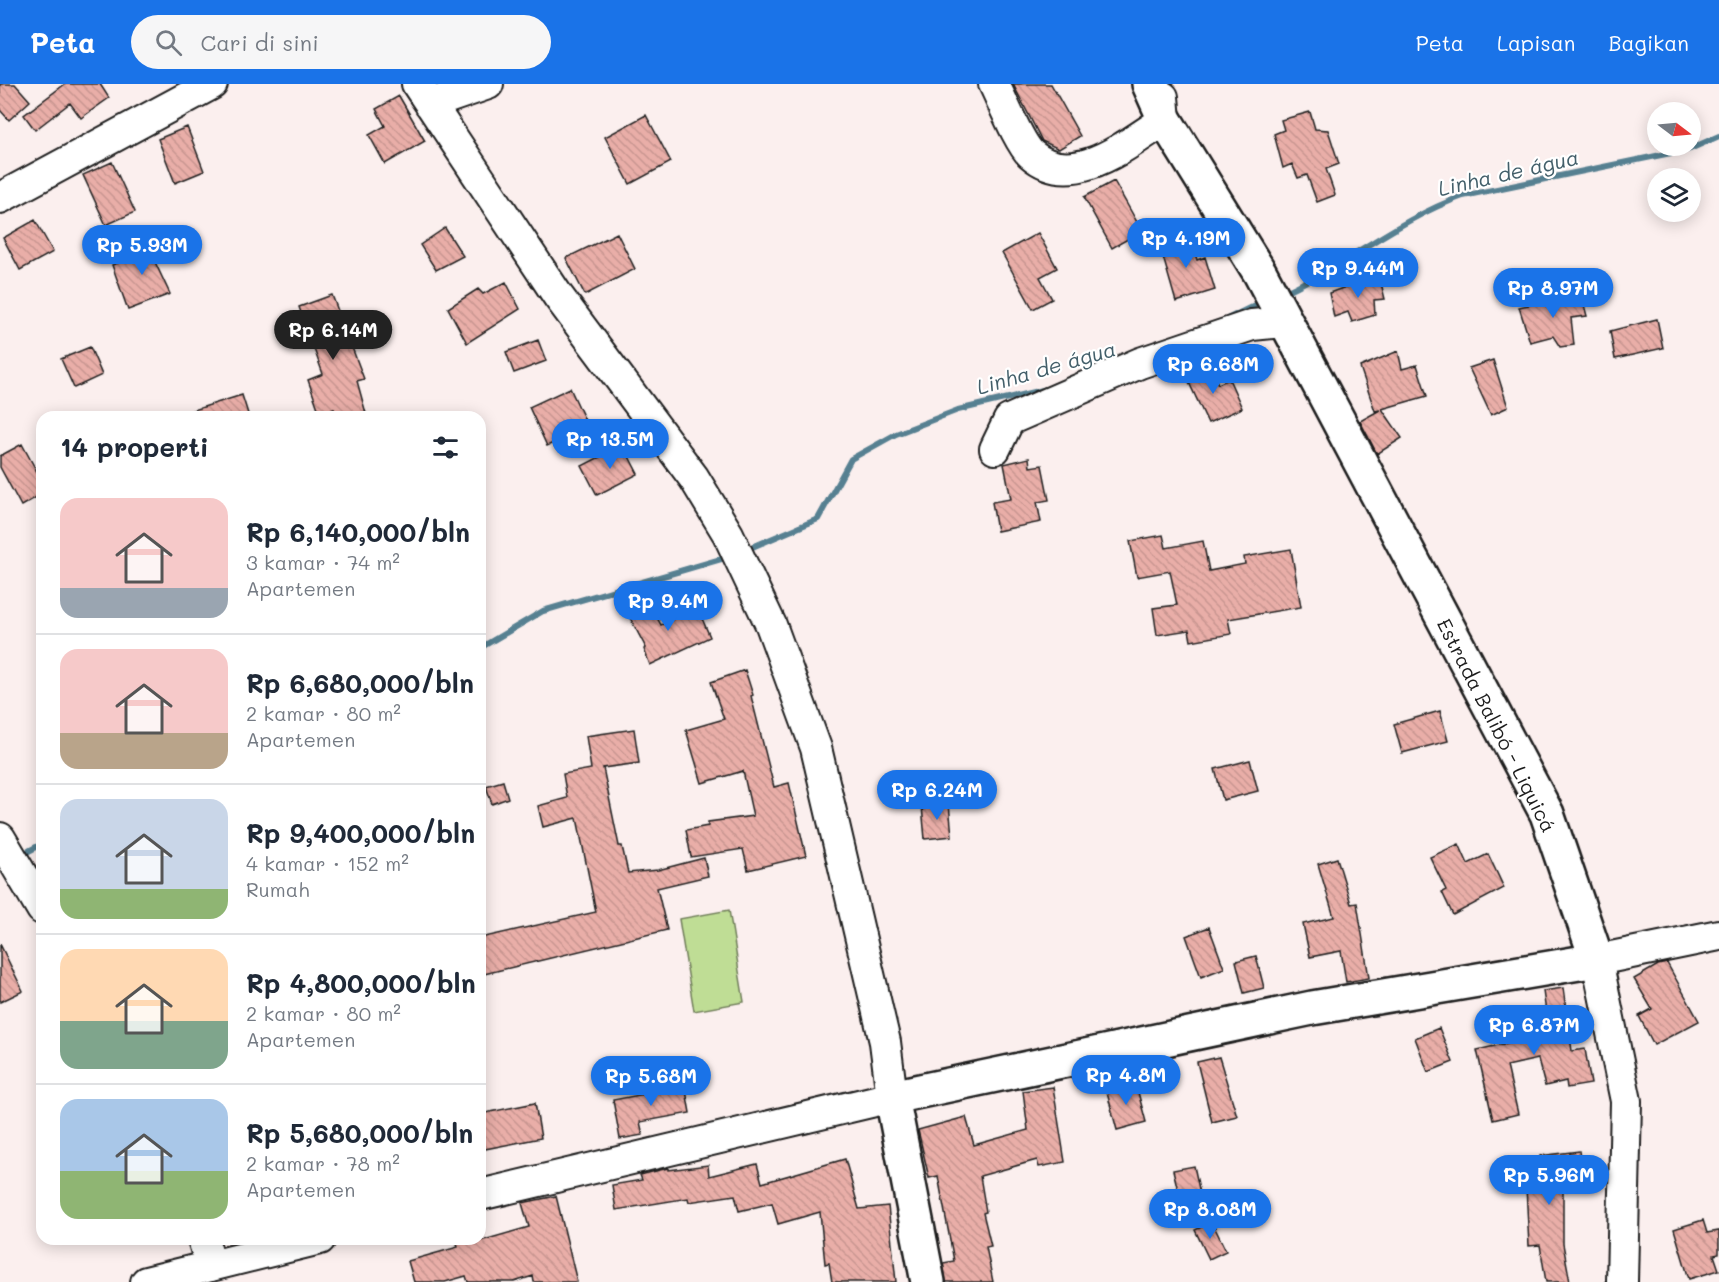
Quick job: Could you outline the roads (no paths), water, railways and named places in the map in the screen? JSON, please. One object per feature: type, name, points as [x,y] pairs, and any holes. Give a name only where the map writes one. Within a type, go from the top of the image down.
[{"type":"main road","name":"Estrada Balibó - Liquicá","points":[[1149,84],[1165,120],[1260,273],[1547,814],[1597,960]]},
{"type":"main road","points":[[928,1282],[892,1097],[1312,1008],[1597,960]]},
{"type":"street","points":[[0,198],[212,84]]},
{"type":"street","points":[[486,1194],[892,1097],[885,1041],[816,748],[771,625],[728,534],[694,477],[558,296],[424,94],[488,84]]},
{"type":"street","points":[[994,84],[1030,153],[1048,165],[1065,169],[1085,166],[1165,120],[1162,84]]},
{"type":"street","points":[[995,449],[1009,420],[1140,363],[1252,325],[1283,319]]},
{"type":"street","points":[[0,838],[36,899]]},
{"type":"street","points":[[1622,1282],[1626,1101],[1597,960],[1719,935]]},
{"type":"street","points":[[146,1282],[295,1245]]},
{"type":"waterway","name":"Linha de água","points":[[1281,294],[1327,270],[1416,217],[1463,196],[1690,149],[1719,136]]},
{"type":"waterway","name":"Linha de água","points":[[1227,319],[1264,301]]},
{"type":"waterway","name":"Linha de água","points":[[743,551],[818,519],[851,459],[896,434],[958,410],[1047,389]]},
{"type":"waterway","name":"Linha de água","points":[[486,644],[543,611],[728,557]]},
{"type":"waterway","name":"Linha de água","points":[[19,856],[36,847]]}]
